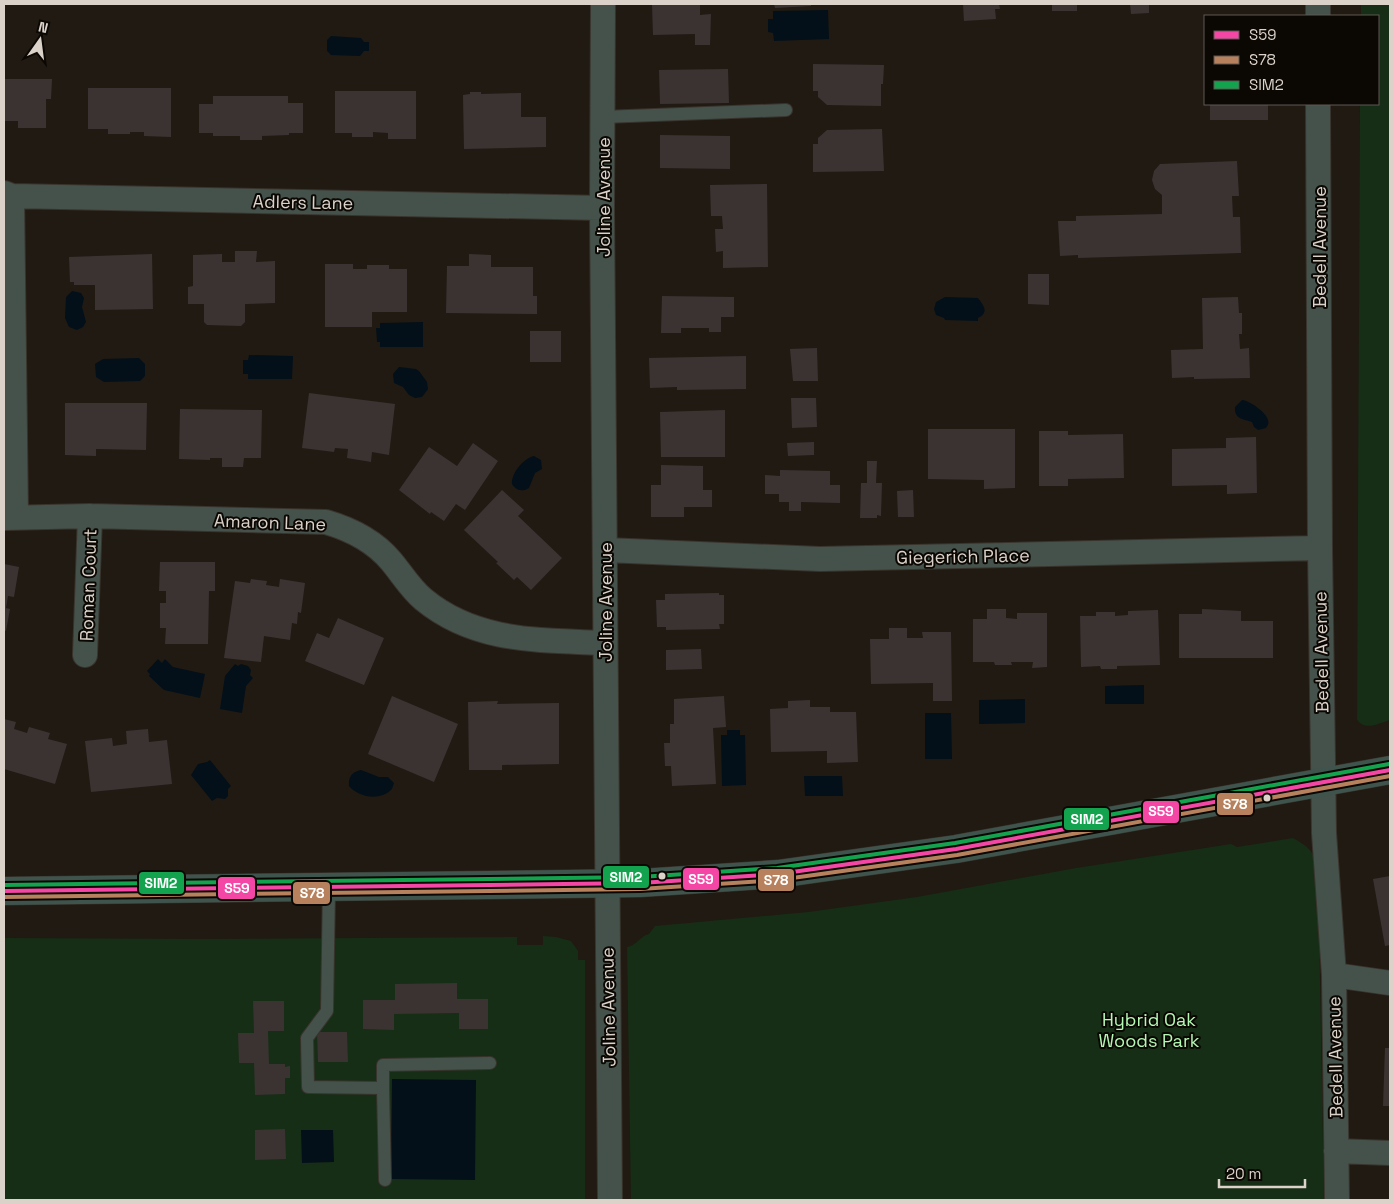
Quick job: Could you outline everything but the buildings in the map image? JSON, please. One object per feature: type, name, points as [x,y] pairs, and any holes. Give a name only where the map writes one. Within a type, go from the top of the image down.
[{"type":"main road","points":[[4,892],[607,884],[778,874],[1000,841],[1390,770]]},
{"type":"street","name":"Joline Avenue","points":[[603,4],[602,208],[610,1200]]},
{"type":"street","name":"Bedell Avenue","points":[[1318,105],[1320,548],[1324,833],[1334,975],[1337,1200]]},
{"type":"street","name":"Adlers Lane","points":[[8,194],[602,208]]},
{"type":"street","points":[[8,194],[10,517]]},
{"type":"street","name":"Amaron Lane","points":[[10,517],[90,516],[326,522],[340,526],[367,540],[391,560],[410,587],[424,600],[454,620],[486,632],[520,638],[605,642]]},
{"type":"street","name":"Roman Court","points":[[85,655],[90,516]]},
{"type":"street","name":"Giegerich Place","points":[[606,550],[820,559],[1320,548]]},
{"type":"street","points":[[1334,975],[1390,984]]},
{"type":"street","points":[[1336,1151],[1390,1153]]},
{"type":"lane","points":[[603,117],[786,110]]},
{"type":"lane","points":[[328,888],[327,1011],[307,1038],[308,1087],[383,1088]]},
{"type":"lane","points":[[384,1180],[383,1065],[490,1062]]},
{"type":"green space","points":[[1361,4],[1390,4],[1390,720],[1368,726],[1360,723],[1357,719],[1360,105],[1379,105],[1379,15],[1361,15]]},
{"type":"green space","name":"Hybrid Oak Woods Park","points":[[1293,838],[1303,844],[1313,854],[1318,870],[1324,1200],[631,1200],[627,947],[649,934],[655,926],[808,912],[917,897],[1076,868],[1231,844],[1237,847]]},
{"type":"green space","points":[[543,936],[571,941],[578,951],[578,960],[585,960],[585,1200],[4,1200],[4,938],[517,937],[517,945],[543,945]]},
{"type":"shaded area","points":[[828,10],[829,39],[774,41],[773,33],[768,32],[768,19],[773,19],[773,11]]},
{"type":"shaded area","points":[[331,36],[361,38],[364,42],[369,42],[369,51],[364,51],[360,56],[331,55],[327,51],[327,40]]},
{"type":"shaded area","points":[[72,291],[81,293],[84,298],[82,307],[86,322],[83,327],[77,330],[69,327],[65,318],[66,297]]},
{"type":"shaded area","points":[[945,297],[978,298],[985,311],[978,318],[978,321],[945,320],[936,315],[934,309],[936,302]]},
{"type":"shaded area","points":[[423,322],[423,347],[380,347],[380,342],[377,342],[376,328],[380,328],[380,323]]},
{"type":"shaded area","points":[[249,355],[293,356],[292,379],[248,379],[248,374],[243,374],[243,360],[248,360]]},
{"type":"shaded area","points":[[139,358],[145,364],[145,376],[140,381],[104,382],[96,377],[95,364],[103,359]]},
{"type":"shaded area","points":[[399,367],[419,371],[427,382],[428,389],[422,397],[415,398],[409,395],[403,387],[394,383],[393,374]]},
{"type":"shaded area","points":[[1242,400],[1253,404],[1265,414],[1268,421],[1266,428],[1258,430],[1252,422],[1242,419],[1236,414],[1235,407]]},
{"type":"shaded area","points":[[534,456],[541,460],[542,469],[535,473],[529,488],[518,489],[512,484],[514,475],[522,463]]},
{"type":"shaded area","points":[[158,659],[162,663],[165,659],[173,667],[205,674],[200,698],[164,690],[149,676],[150,674],[147,671]]},
{"type":"shaded area","points":[[235,664],[238,666],[241,664],[248,666],[251,670],[250,675],[253,678],[246,686],[242,713],[220,709],[225,676]]},
{"type":"shaded area","points":[[1144,685],[1144,704],[1105,704],[1105,686]]},
{"type":"shaded area","points":[[1025,699],[1025,723],[979,724],[979,700]]},
{"type":"shaded area","points":[[925,713],[951,713],[952,759],[925,759]]},
{"type":"shaded area","points":[[727,730],[740,730],[740,735],[745,735],[746,785],[722,786],[721,735],[727,735]]},
{"type":"shaded area","points":[[210,760],[231,786],[225,799],[217,798],[212,801],[191,775],[198,764]]},
{"type":"shaded area","points":[[361,770],[379,777],[388,777],[394,783],[392,789],[387,793],[376,796],[364,795],[353,790],[349,786],[351,775]]},
{"type":"shaded area","points":[[804,776],[842,776],[843,796],[805,796]]},
{"type":"shaded area","points":[[392,1079],[476,1080],[475,1180],[391,1179]]},
{"type":"shaded area","points":[[301,1130],[333,1130],[334,1162],[302,1163]]},
{"type":"transit line","name":"SIM2","points":[[4,885],[640,877],[777,868],[955,843],[1389,764]]},
{"type":"transit line","name":"S59","points":[[4,891],[640,883],[778,874],[956,849],[1390,770]]},
{"type":"transit line","name":"S78","points":[[4,897],[640,889],[778,880],[957,855],[1390,776]]}]
